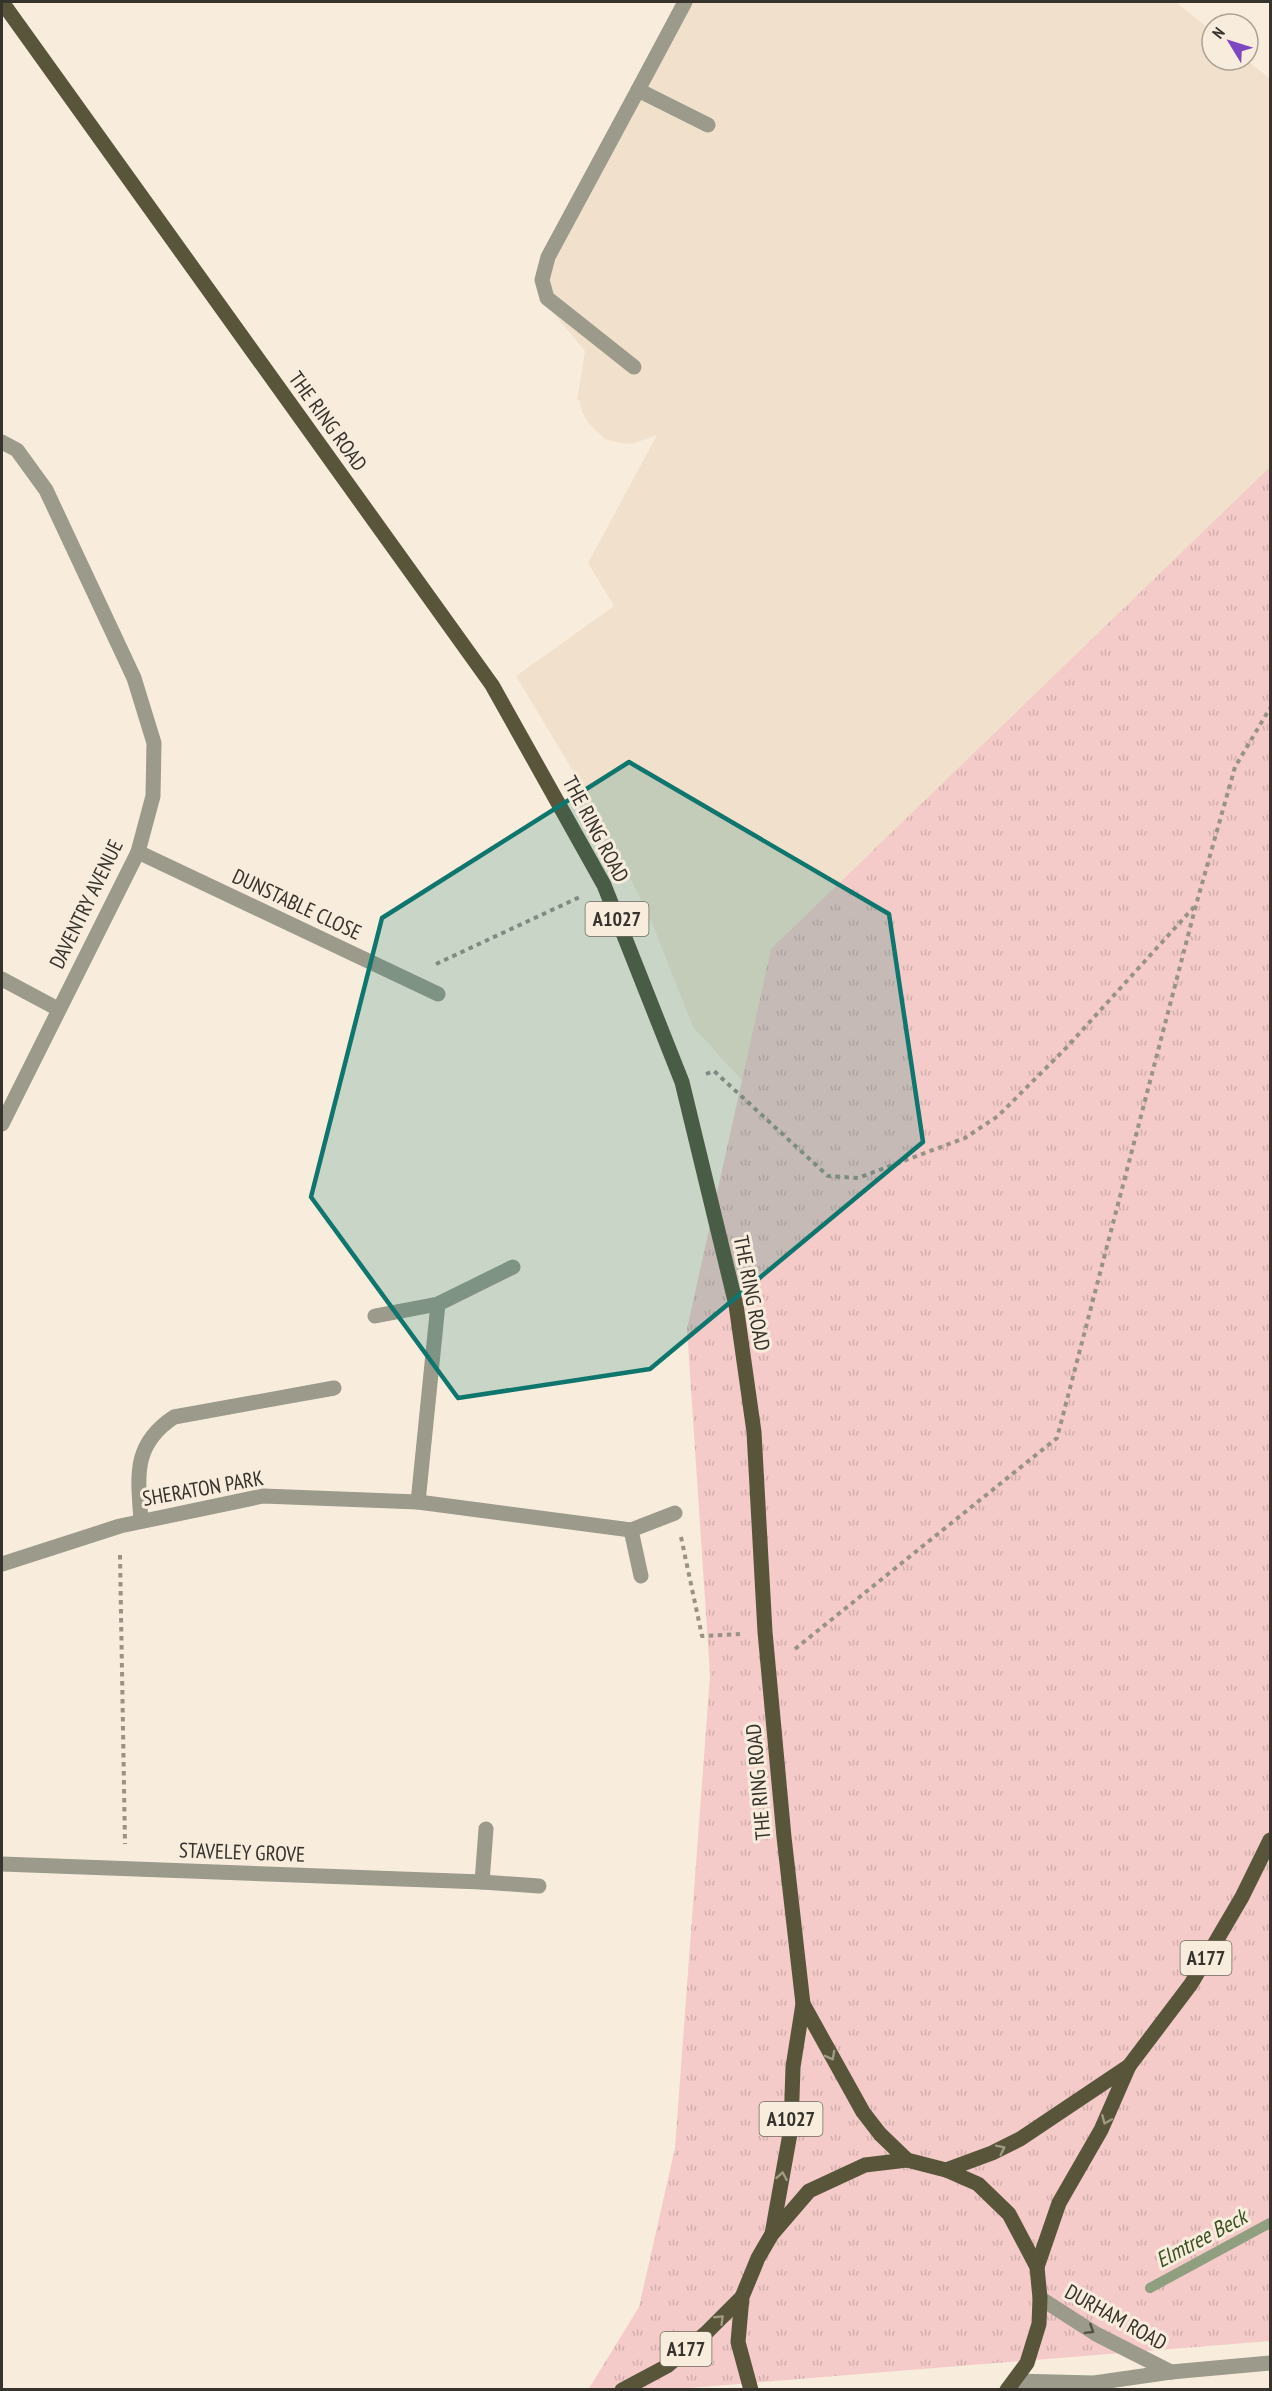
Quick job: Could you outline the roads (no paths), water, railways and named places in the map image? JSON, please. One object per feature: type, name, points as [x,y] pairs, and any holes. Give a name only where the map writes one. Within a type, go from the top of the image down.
[{"type":"main road","name":"THE RING ROAD","points":[[2,2],[492,685],[604,885],[682,1082],[736,1305],[754,1432],[765,1632],[784,1837],[803,2004],[793,2067],[791,2128],[772,2234]]},
{"type":"main road","name":"A177","points":[[1037,2267],[1059,2203],[1101,2130],[1129,2066],[1191,1984],[1242,1897],[1270,1840]]},
{"type":"main road","name":"THE RING ROAD","points":[[803,2004],[863,2112],[880,2134],[908,2160]]},
{"type":"main road","name":"A177","points":[[946,2170],[992,2153],[1020,2139],[1129,2066]]},
{"type":"main road","name":"DURHAM ROAD","points":[[751,2390],[738,2342],[742,2297],[758,2258],[772,2234],[809,2192],[865,2165],[908,2160],[946,2170],[978,2184],[1009,2214],[1037,2267],[1040,2298],[1039,2324],[1027,2363],[1010,2385]]},
{"type":"main road","name":"DURHAM ROAD","points":[[622,2390],[667,2366],[706,2333],[742,2297]]},
{"type":"street","points":[[634,367],[547,298],[542,280],[548,257],[685,2]]},
{"type":"street","points":[[638,90],[708,125]]},
{"type":"street","name":"DAVENTRY AVENUE","points":[[2,442],[17,450],[46,490],[134,678],[154,743],[153,796],[138,852],[2,1124]]},
{"type":"street","name":"DUNSTABLE CLOSE","points":[[138,852],[438,994]]},
{"type":"street","points":[[2,979],[58,1009]]},
{"type":"street","points":[[375,1316],[438,1304],[513,1266]]},
{"type":"street","points":[[418,1502],[438,1304]]},
{"type":"street","points":[[141,1521],[138,1474],[140,1457],[159,1427],[174,1417],[194,1411],[334,1388]]},
{"type":"street","name":"SHERATON PARK","points":[[2,1564],[120,1526],[263,1496],[418,1502],[631,1530],[675,1513]]},
{"type":"street","points":[[631,1530],[641,1575]]},
{"type":"street","points":[[482,1881],[486,1829]]},
{"type":"street","name":"STAVELEY GROVE","points":[[2,1864],[482,1881],[539,1886]]},
{"type":"street","name":"DURHAM ROAD","points":[[1040,2298],[1096,2334],[1171,2372]]},
{"type":"street","name":"DURHAM ROAD","points":[[1010,2385],[1094,2383],[1171,2372],[1270,2363]]},
{"type":"waterway","name":"Elmtree Beck","points":[[1150,2288],[1270,2223]]}]
